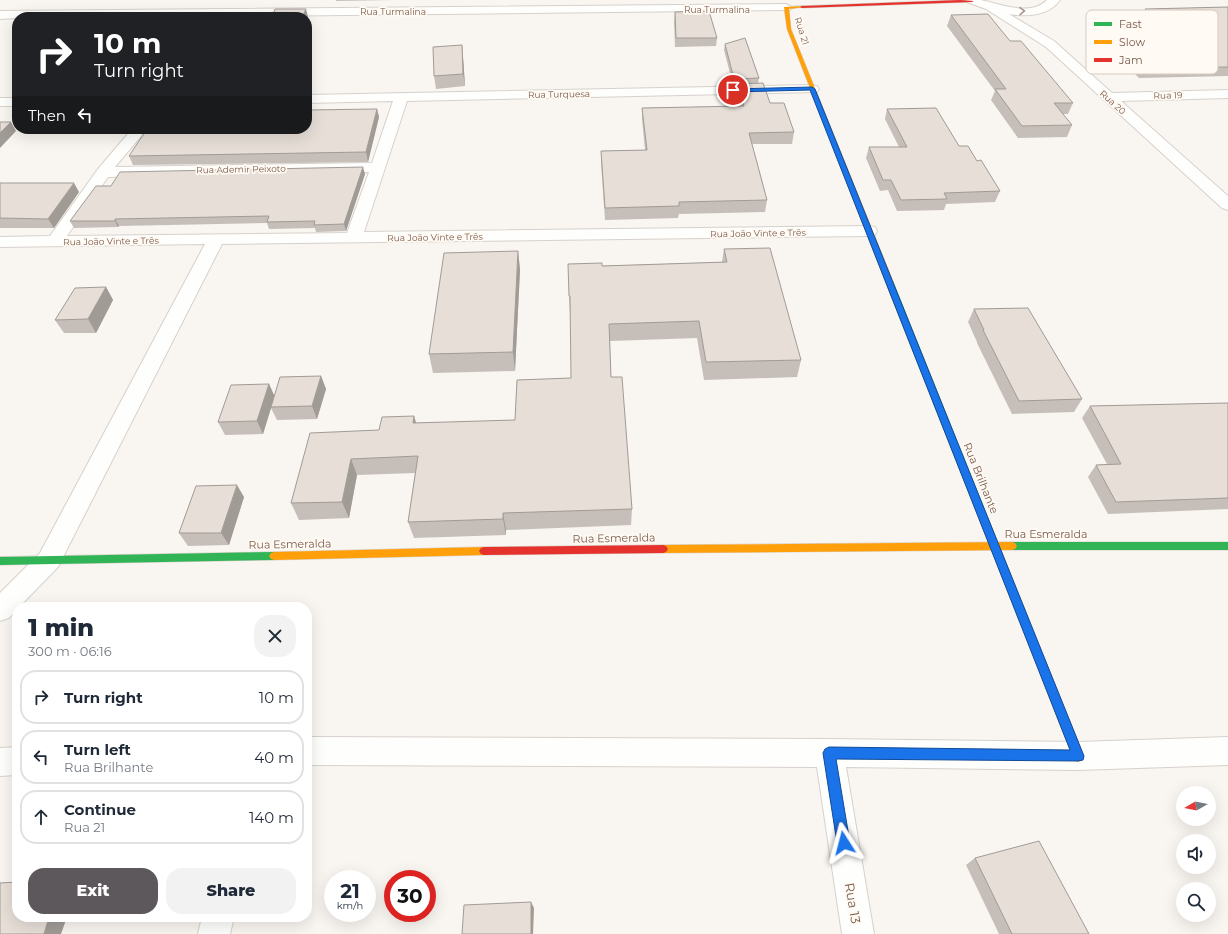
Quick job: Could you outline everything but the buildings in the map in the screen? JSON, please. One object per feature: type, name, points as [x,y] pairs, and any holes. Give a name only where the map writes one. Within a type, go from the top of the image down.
[{"type":"street","points":[[312,20],[320,0]]},
{"type":"street","points":[[971,0],[991,8],[1015,11],[1036,10],[1050,4],[1050,44]]},
{"type":"street","name":"Rua 21","points":[[869,232],[789,29],[786,8],[971,0]]},
{"type":"street","name":"Rua Turmalina","points":[[312,12],[786,8]]},
{"type":"street","name":"Rua 20","points":[[991,8],[1050,44],[1228,205]]},
{"type":"street","name":"Rua Turmalina","points":[[0,15],[12,15]]},
{"type":"street","name":"Rua Turquesa","points":[[312,99],[812,89]]},
{"type":"street","name":"Rua 19","points":[[1108,97],[1228,94]]},
{"type":"street","points":[[354,238],[401,98]]},
{"type":"street","points":[[0,102],[12,102]]},
{"type":"street","points":[[54,242],[103,172],[136,134]]},
{"type":"street","name":"Rua Ademir Peixoto","points":[[103,172],[378,166]]},
{"type":"street","name":"Rua João Vinte e Três","points":[[0,242],[869,232]]},
{"type":"street","name":"Rua Brilhante","points":[[869,232],[996,546],[1078,756]]},
{"type":"street","points":[[0,610],[49,560],[216,239]]},
{"type":"street","name":"Rua Esmeralda","points":[[0,561],[542,550],[996,546],[1228,546]]},
{"type":"street","points":[[312,751],[829,753],[1078,756],[1228,752]]},
{"type":"street","name":"Rua 13","points":[[829,753],[858,934]]},
{"type":"street","points":[[0,762],[12,761]]},
{"type":"street","points":[[214,934],[217,922]]},
{"type":"traffic: fast","points":[[889,281],[1036,650]]},
{"type":"traffic: fast","points":[[1012,546],[1228,546]]},
{"type":"traffic: fast","points":[[0,561],[274,556]]},
{"type":"traffic: slow","points":[[802,7],[786,8],[789,29],[889,281]]},
{"type":"traffic: slow","points":[[663,549],[1012,546]]},
{"type":"traffic: slow","points":[[274,556],[484,551]]},
{"type":"traffic: slow","points":[[1036,650],[1078,756]]},
{"type":"traffic: jam","points":[[802,7],[972,1]]},
{"type":"traffic: jam","points":[[484,551],[663,549]]},
{"type":"route","points":[[733,90],[812,89],[1078,756],[829,753],[844,843]]}]
